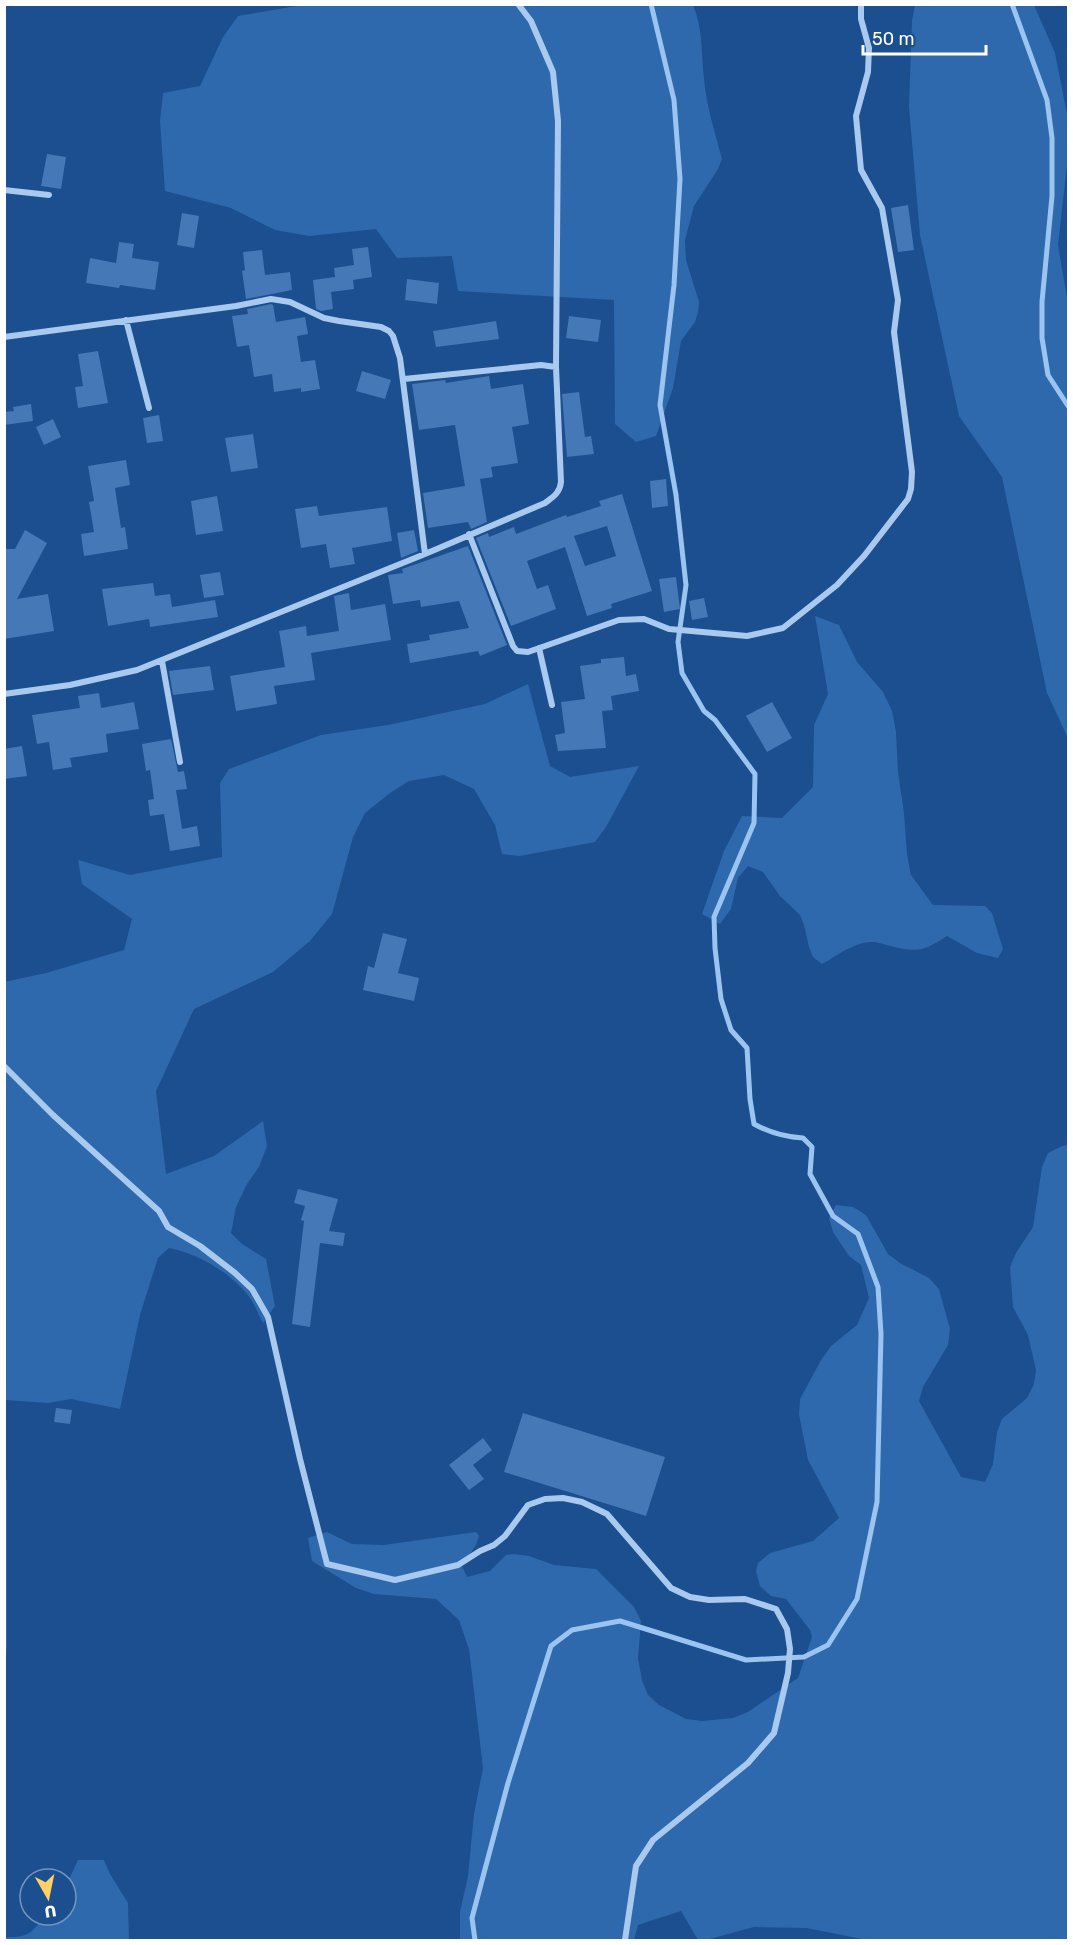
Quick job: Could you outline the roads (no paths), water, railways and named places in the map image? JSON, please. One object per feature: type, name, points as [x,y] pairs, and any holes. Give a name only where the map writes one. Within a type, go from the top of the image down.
[{"type":"street","points":[[4,694],[109,677],[162,661],[544,503],[561,489],[556,367],[558,121],[553,72],[531,21],[518,4]]},
{"type":"street","points":[[469,534],[513,646],[517,651],[528,652],[618,620],[644,619],[669,629],[747,636],[783,628],[837,585],[900,512],[911,489],[911,455],[894,332],[898,300],[882,208],[861,170],[856,116],[868,72],[869,48],[861,19],[861,4]]},
{"type":"street","points":[[4,190],[49,195]]},
{"type":"street","points":[[4,337],[279,299],[324,318],[381,327],[389,331],[396,345],[404,379],[425,554]]},
{"type":"street","points":[[126,320],[149,408]]},
{"type":"street","points":[[404,379],[541,365],[556,367]]},
{"type":"street","points":[[539,648],[552,705]]},
{"type":"street","points":[[162,661],[180,762]]},
{"type":"street","points":[[4,1066],[53,1116],[159,1211],[168,1227],[200,1246],[252,1289],[268,1317],[300,1459],[327,1564],[395,1580],[458,1565],[494,1545],[528,1505],[544,1499],[563,1498],[582,1502],[607,1514],[671,1588],[690,1597],[709,1600],[745,1599],[776,1609],[787,1629],[790,1649],[788,1673],[774,1733],[748,1763],[652,1840],[636,1866],[626,1941]]},
{"type":"waterway","points":[[475,1940],[472,1918],[508,1783],[551,1646],[572,1630],[620,1621],[746,1660],[804,1657],[828,1645],[857,1599],[877,1502],[881,1334],[878,1287],[858,1234],[833,1216],[810,1174],[812,1147],[803,1138],[777,1134],[754,1124],[747,1048],[731,1030],[721,999],[714,917],[754,823],[755,774],[715,720],[704,711],[682,673],[678,642],[686,585],[676,495],[660,405],[674,285],[680,179],[674,100],[651,4]]},
{"type":"waterway","points":[[1012,4],[1047,100],[1052,138],[1052,196],[1042,302],[1042,338],[1048,375],[1068,406]]}]
